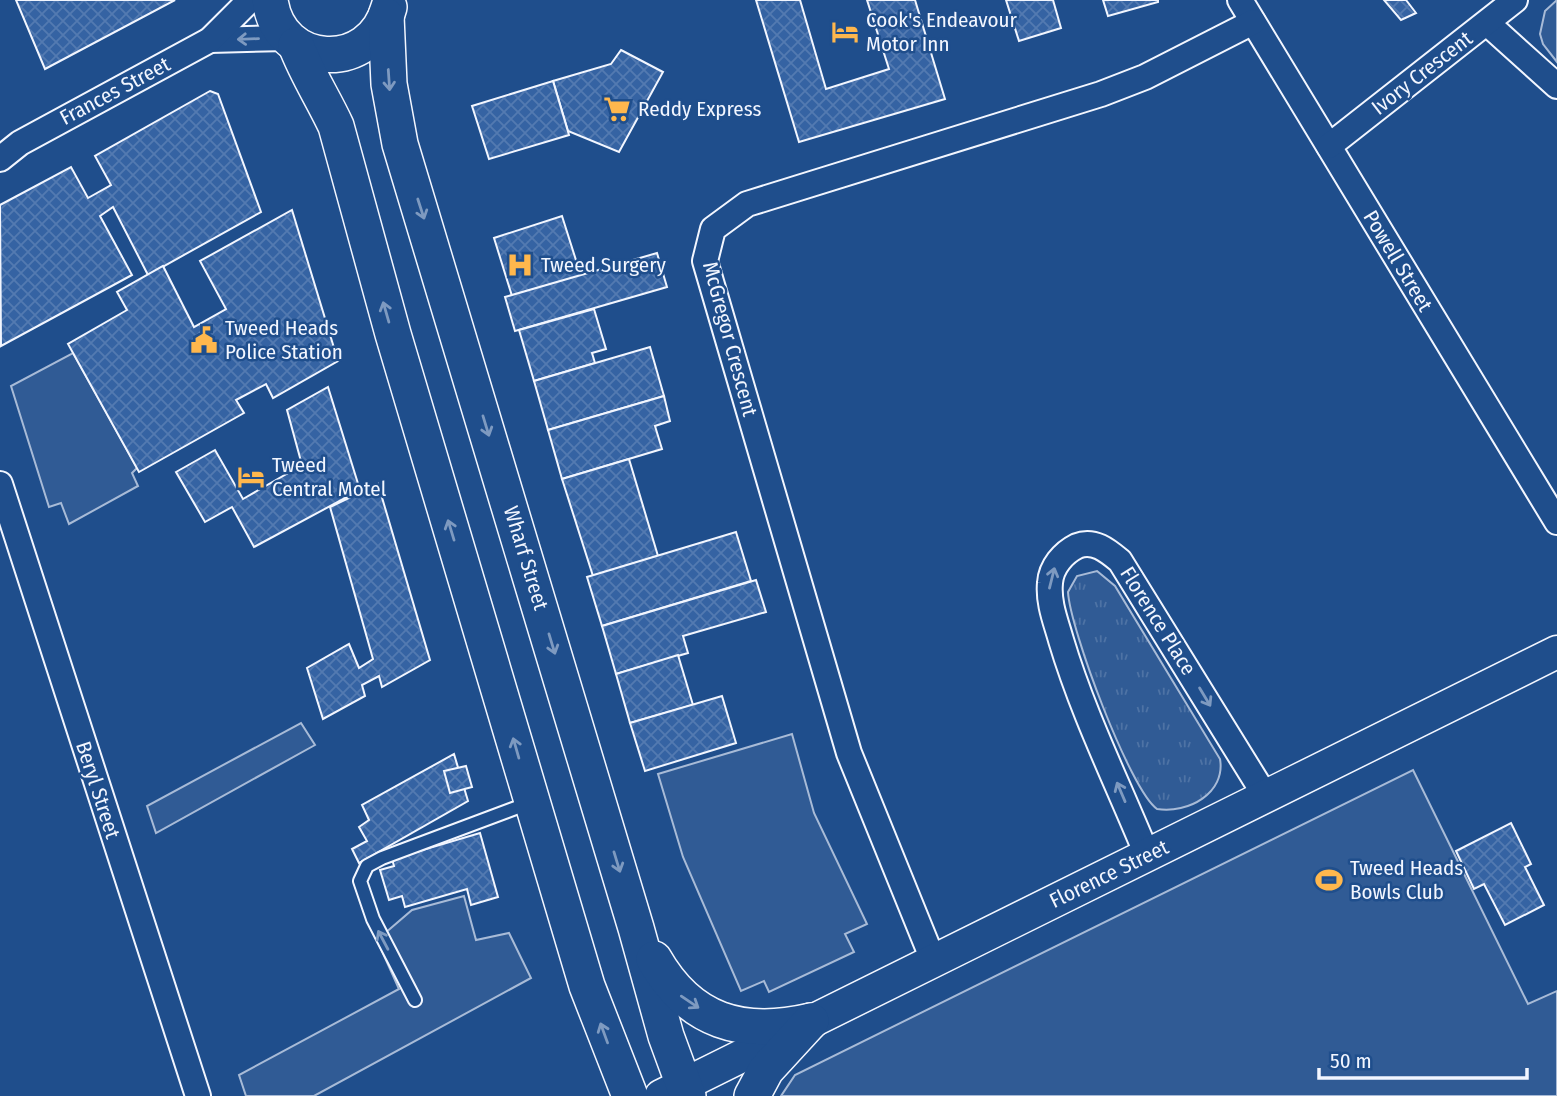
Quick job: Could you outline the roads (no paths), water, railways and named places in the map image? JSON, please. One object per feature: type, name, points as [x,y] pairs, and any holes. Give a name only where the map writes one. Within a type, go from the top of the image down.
[{"type":"main road","points":[[270,0],[278,25],[291,41],[308,78],[324,100],[336,126],[382,296],[587,986],[630,1096]]},
{"type":"main road","points":[[291,41],[312,52],[330,55],[348,52],[365,45],[378,32],[392,6]]},
{"type":"main road","name":"Wharf Street","points":[[392,6],[389,84],[400,144],[636,928],[666,1036],[677,1092]]},
{"type":"main road","points":[[636,928],[661,971],[681,997],[706,1013],[729,1024],[759,1029],[781,1028],[811,1021]]},
{"type":"main road","points":[[752,1096],[766,1070],[811,1021]]},
{"type":"street","name":"Frances Street","points":[[0,159],[10,146],[209,40],[250,0]]},
{"type":"street","name":"Powell Street","points":[[1240,0],[1557,522]]},
{"type":"street","name":"Ivory Crescent","points":[[1329,146],[1515,0]]},
{"type":"street","name":"McGregor Crescent","points":[[933,960],[864,793],[830,693],[705,261],[713,229],[747,204],[1146,77],[1253,22]]},
{"type":"street","points":[[1487,23],[1557,86]]},
{"type":"street","name":"Frances Street","points":[[209,40],[291,41]]},
{"type":"street","name":"Beryl Street","points":[[0,484],[198,1096]]},
{"type":"street","name":"Florence Place","points":[[1147,855],[1072,676],[1049,599],[1051,573],[1062,556],[1073,548],[1084,543],[1100,546],[1120,561],[1266,797]]},
{"type":"street","name":"Florence Street","points":[[677,1092],[933,960],[1557,652]]},
{"type":"lane","points":[[415,1000],[373,919],[360,881],[367,866],[532,802]]},
{"type":"place","name":"Cook's Endeavour Motor Inn","points":[[845,32]]},
{"type":"place","name":"Reddy Express","points":[[617,109]]},
{"type":"place","name":"Tweed Surgery","points":[[520,265]]},
{"type":"place","name":"Tweed Heads Police Station","points":[[204,340]]},
{"type":"place","name":"Tweed Central Motel","points":[[251,477]]},
{"type":"place","name":"Tweed Heads Bowls Club","points":[[1329,880]]}]
